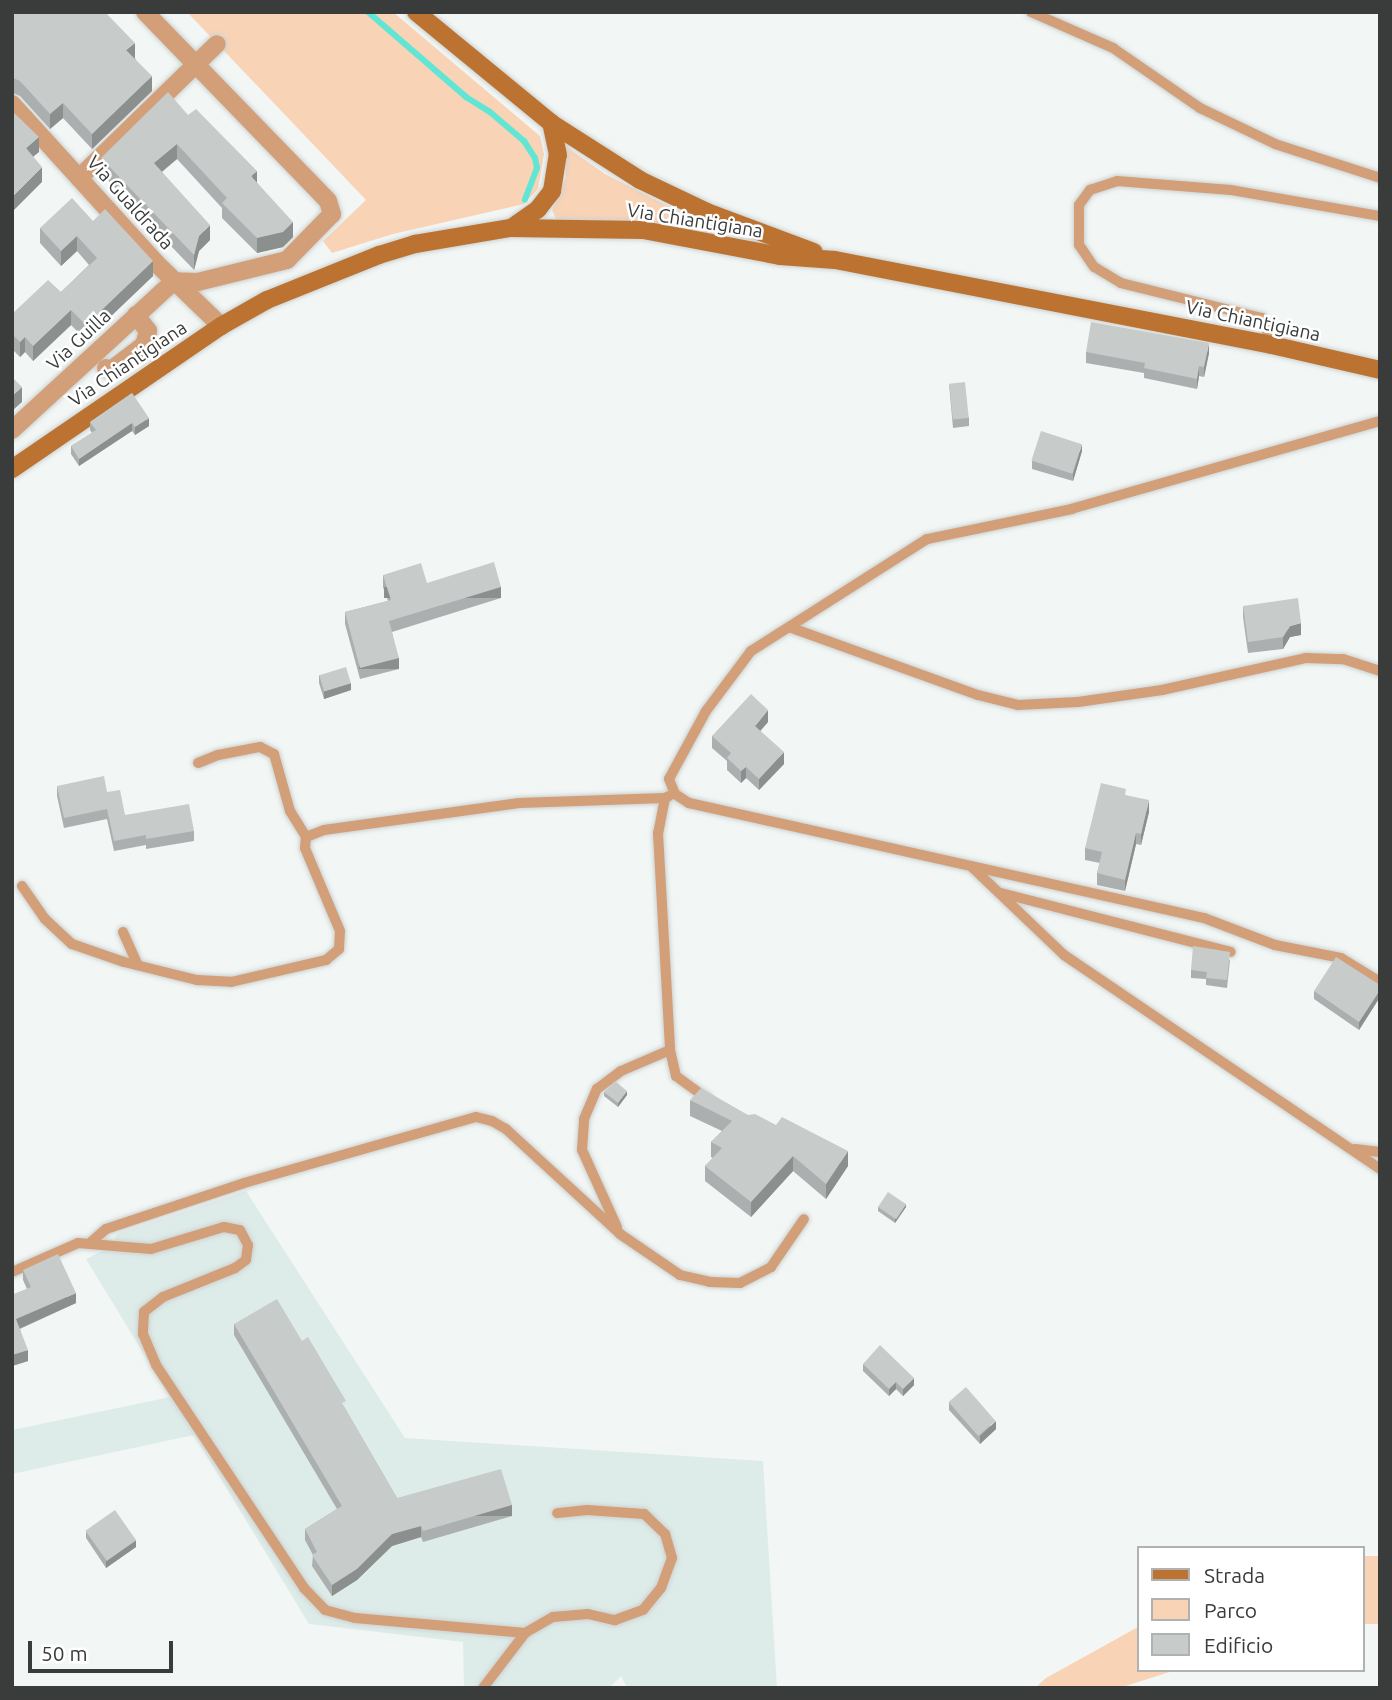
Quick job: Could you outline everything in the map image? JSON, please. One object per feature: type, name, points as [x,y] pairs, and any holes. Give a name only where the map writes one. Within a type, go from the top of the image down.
[{"type":"street","points":[[145,12],[328,201],[332,214],[287,260],[198,282],[174,281]]},
{"type":"street","points":[[416,12],[551,123],[640,180],[685,202],[835,260]]},
{"type":"street","points":[[79,178],[190,58],[217,44]]},
{"type":"street","name":"Via Gualdrada","points":[[12,104],[174,281],[221,326]]},
{"type":"street","points":[[511,228],[538,209],[552,191],[558,155],[551,123]]},
{"type":"street","name":"Via Chiantigiana","points":[[12,469],[221,326],[304,283],[415,244],[511,228],[643,230],[780,256],[835,260],[1272,345],[1380,370]]},
{"type":"street","name":"Via Guilla","points":[[12,430],[174,281]]},
{"type":"street","points":[[106,368],[111,370],[144,345],[148,331],[136,315]]},
{"type":"lane","points":[[1031,12],[1113,48],[1200,108],[1275,144],[1380,178]]},
{"type":"lane","points":[[1272,345],[1262,318],[1121,283],[1094,267],[1079,245],[1079,205],[1090,190],[1117,181],[1231,190],[1380,216]]},
{"type":"lane","points":[[719,1105],[676,1076],[670,1051],[659,833],[670,796],[669,779],[706,711],[751,651],[926,540],[1072,509],[1380,421]]},
{"type":"lane","points":[[789,627],[978,695],[1018,705],[1078,702],[1162,690],[1306,658],[1343,659],[1380,671]]},
{"type":"lane","points":[[22,886],[44,919],[72,944],[197,980],[231,982],[326,960],[340,949],[340,931],[305,848],[306,837],[290,811],[274,754],[260,747],[218,755],[198,763]]},
{"type":"lane","points":[[306,837],[324,830],[519,803],[670,796],[689,803],[1204,918],[1275,945],[1341,958],[1380,982]]},
{"type":"lane","points":[[971,866],[1065,955],[1150,1010],[1229,1069],[1380,1169]]},
{"type":"lane","points":[[999,892],[1231,953]]},
{"type":"lane","points":[[123,932],[138,965]]},
{"type":"lane","points":[[620,1234],[582,1150],[584,1118],[597,1088],[621,1071],[670,1051]]},
{"type":"lane","points":[[91,1242],[106,1229],[244,1183],[475,1117],[492,1121],[506,1129],[620,1234],[680,1275],[710,1282],[740,1283],[771,1267],[804,1219]]},
{"type":"lane","points":[[1352,1149],[1380,1152]]},
{"type":"lane","points":[[12,1272],[78,1243],[151,1249],[223,1227],[240,1230],[248,1245],[246,1260],[163,1297],[144,1312],[143,1334],[162,1375],[304,1588],[325,1610],[355,1618],[525,1633]]},
{"type":"lane","points":[[483,1688],[525,1633],[553,1617],[588,1615],[615,1620],[643,1610],[660,1588],[672,1558],[666,1534],[644,1514],[587,1510],[557,1513]]},
{"type":"shaded area","points":[[246,1191],[405,1438],[763,1461],[777,1688],[627,1688],[621,1676],[609,1688],[464,1688],[463,1642],[309,1624],[194,1435],[12,1474],[12,1430],[170,1397],[86,1259],[112,1246],[117,1234]]},
{"type":"green space","points":[[187,12],[393,12],[540,136],[544,154],[538,189],[524,204],[393,234],[332,253],[323,241],[366,200]]},
{"type":"green space","points":[[564,145],[605,174],[713,229],[711,235],[641,223],[556,219],[552,210],[566,177]]},
{"type":"green space","points":[[1364,1556],[1380,1556],[1380,1624],[1364,1624]]},
{"type":"green space","points":[[1136,1628],[1136,1672],[1170,1672],[1119,1688],[1035,1688],[1046,1678]]},
{"type":"building","points":[[17,12],[105,12],[135,43],[126,50],[152,76],[92,134],[63,103],[50,114],[20,81],[13,78],[12,17]]},
{"type":"building","points":[[168,92],[188,115],[196,109],[257,171],[251,176],[293,222],[283,232],[257,238],[222,203],[227,198],[177,144],[154,163],[210,225],[199,236],[194,255],[101,158]]},
{"type":"building","points":[[12,111],[39,137],[26,148],[42,167],[13,196]]},
{"type":"building","points":[[72,198],[93,221],[105,209],[153,261],[86,325],[71,310],[33,346],[25,337],[20,342],[12,334],[12,314],[48,280],[61,292],[97,258],[77,236],[61,251],[40,228]]},
{"type":"building","points":[[1091,322],[1209,343],[1204,367],[1199,366],[1197,379],[1144,368],[1145,363],[1086,352]]},
{"type":"building","points":[[12,377],[22,387],[12,396]]},
{"type":"building","points":[[965,382],[969,418],[953,419],[949,384]]},
{"type":"building","points":[[132,393],[149,418],[135,427],[132,423],[79,459],[71,446],[96,430],[90,422]]},
{"type":"building","points":[[1041,431],[1082,444],[1072,474],[1031,460]]},
{"type":"building","points":[[494,562],[501,587],[389,621],[399,658],[360,668],[345,612],[391,600],[383,575],[421,563],[427,583]]},
{"type":"building","points":[[1298,598],[1301,623],[1290,626],[1283,637],[1248,642],[1243,606]]},
{"type":"building","points":[[346,667],[351,683],[324,691],[319,675]]},
{"type":"building","points":[[751,694],[768,710],[755,726],[784,752],[759,779],[746,767],[741,771],[727,758],[731,753],[712,736]]},
{"type":"building","points":[[104,776],[107,792],[120,790],[125,815],[189,804],[194,831],[114,841],[107,809],[64,818],[57,786]]},
{"type":"building","points":[[1101,783],[1126,789],[1125,795],[1149,800],[1141,834],[1136,833],[1125,880],[1097,873],[1102,852],[1085,848]]},
{"type":"building","points":[[1193,946],[1230,952],[1227,980],[1206,978],[1207,972],[1191,970]]},
{"type":"building","points":[[1336,957],[1380,985],[1380,990],[1359,1022],[1314,991]]},
{"type":"building","points":[[615,1081],[627,1091],[618,1103],[604,1092]]},
{"type":"building","points":[[701,1088],[748,1115],[755,1114],[776,1125],[782,1117],[848,1151],[826,1184],[793,1156],[751,1202],[705,1166],[722,1148],[711,1142],[732,1121],[690,1100]]},
{"type":"building","points":[[888,1192],[906,1204],[896,1219],[878,1207]]},
{"type":"building","points":[[58,1254],[76,1293],[16,1319],[28,1350],[12,1355],[12,1295],[31,1287],[23,1270]]},
{"type":"building","points":[[277,1299],[302,1341],[308,1337],[346,1401],[342,1403],[397,1498],[501,1469],[512,1505],[423,1531],[421,1526],[392,1534],[357,1569],[332,1585],[312,1555],[317,1552],[305,1529],[342,1506],[234,1324]]},
{"type":"building","points":[[880,1345],[914,1378],[903,1389],[896,1382],[889,1389],[863,1364]]},
{"type":"building","points":[[966,1387],[996,1421],[978,1436],[949,1402]]},
{"type":"building","points":[[115,1510],[136,1540],[107,1561],[86,1531]]},
{"type":"waterway","points":[[368,12],[466,97],[490,112],[524,141],[535,158],[537,168],[525,200]]}]
